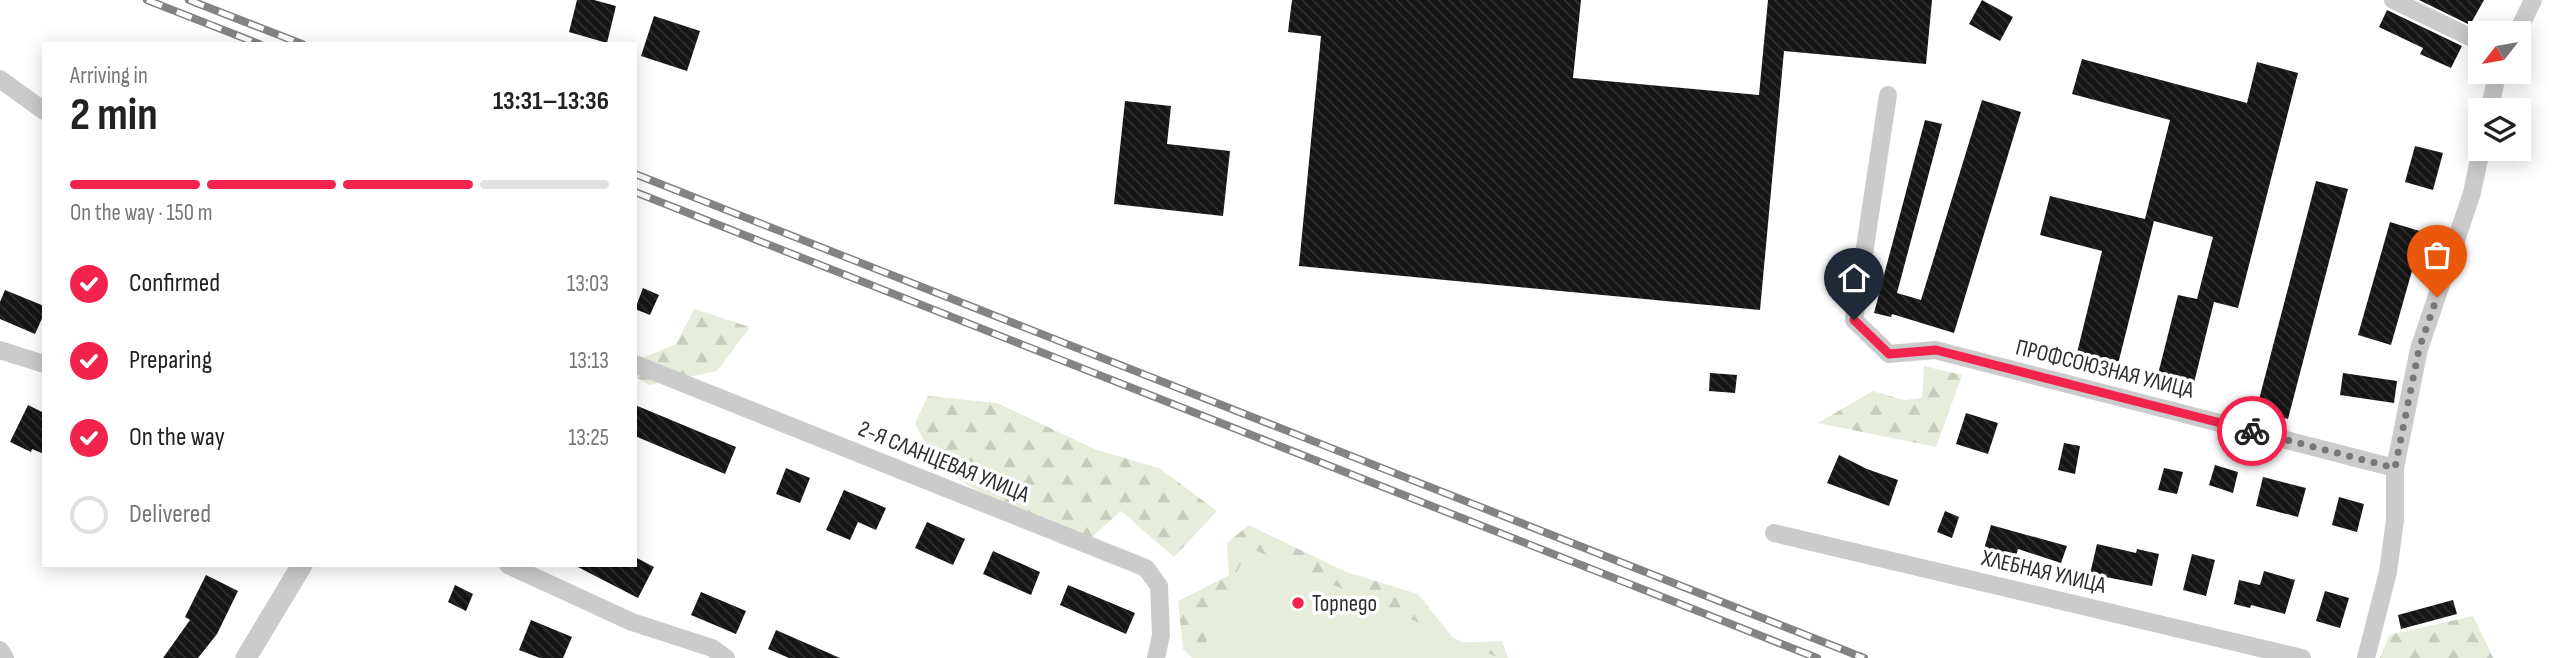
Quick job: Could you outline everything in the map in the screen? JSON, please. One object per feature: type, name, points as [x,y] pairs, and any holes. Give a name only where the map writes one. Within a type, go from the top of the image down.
[{"type":"street","points":[[2393,0],[2468,36]]},
{"type":"street","points":[[2523,21],[2533,0]]},
{"type":"street","points":[[0,79],[42,110]]},
{"type":"street","name":"ПРОФСОЮЗНАЯ УЛИЦА","points":[[1888,95],[1854,320],[1889,354],[1936,350],[2395,468]]},
{"type":"street","points":[[2366,658],[2388,572],[2395,520],[2395,468],[2419,349],[2472,192],[2478,161]]},
{"type":"street","points":[[0,350],[42,363]]},
{"type":"street","name":"2-Я СЛАНЦЕВАЯ УЛИЦА","points":[[637,365],[1146,568],[1159,586],[1161,635],[1156,658]]},
{"type":"street","name":"ХЛЕБНАЯ УЛИЦА","points":[[1774,533],[2302,658]]},
{"type":"street","points":[[246,658],[301,567]]},
{"type":"street","points":[[512,567],[632,622],[712,648],[726,658]]},
{"type":"street","points":[[0,650],[5,658]]},
{"type":"green space","points":[[694,309],[750,327],[717,371],[650,385],[637,378],[637,360],[676,344]]},
{"type":"green space","points":[[1924,366],[1962,375],[1936,447],[1818,423],[1873,391],[1903,400],[1922,398]]},
{"type":"green space","points":[[928,396],[997,403],[1097,450],[1159,468],[1217,511],[1174,557],[1121,511],[1091,538],[1007,507],[938,468],[915,423]]},
{"type":"green space","name":"Торпедо","points":[[1249,525],[1346,572],[1418,594],[1457,643],[1502,641],[1508,658],[1192,658],[1183,649],[1178,601],[1229,575],[1227,543]]},
{"type":"green space","name":"Торпедо","points":[[1248,547],[1499,658],[1199,658]]},
{"type":"green space","points":[[2473,616],[2493,658],[2380,658],[2389,635]]},
{"type":"building","points":[[577,0],[594,0],[616,6],[607,42],[569,32]]},
{"type":"building","points":[[1292,0],[1581,0],[1573,78],[1759,95],[1768,0],[1932,0],[1926,64],[1784,51],[1760,310],[1299,266],[1321,36],[1288,32]]},
{"type":"building","points":[[1982,0],[2013,17],[2000,41],[1969,24]]},
{"type":"building","points":[[2419,0],[2484,0],[2468,24]]},
{"type":"building","points":[[2387,10],[2462,46],[2451,68],[2420,54],[2423,48],[2379,27]]},
{"type":"building","points":[[654,16],[700,31],[687,71],[641,56]]},
{"type":"building","points":[[2082,59],[2247,103],[2257,62],[2298,73],[2238,308],[2214,302],[2190,399],[2154,390],[2178,295],[2197,299],[2213,237],[2154,221],[2116,372],[2075,361],[2102,251],[2040,235],[2050,196],[2145,219],[2170,120],[2072,94]]},
{"type":"building","points":[[1982,100],[2021,112],[1954,333],[1892,314],[1891,317],[1874,313],[1925,120],[1942,124],[1897,293],[1921,300]]},
{"type":"building","points":[[1125,101],[1171,106],[1167,144],[1230,151],[1223,216],[1114,204]]},
{"type":"building","points":[[2415,146],[2443,153],[2433,190],[2405,182]]},
{"type":"building","points":[[2316,181],[2348,189],[2288,419],[2256,411]]},
{"type":"building","points":[[2390,222],[2423,232],[2391,345],[2358,335]]},
{"type":"building","points":[[643,288],[659,295],[650,315],[637,310]]},
{"type":"building","points":[[5,290],[42,305],[42,318],[35,334],[0,319],[0,302]]},
{"type":"building","points":[[1710,373],[1737,375],[1735,393],[1709,391]]},
{"type":"building","points":[[2343,373],[2397,381],[2394,403],[2340,395]]},
{"type":"building","points":[[28,405],[42,412],[42,453],[32,449],[31,452],[10,442]]},
{"type":"building","points":[[637,406],[736,447],[725,474],[637,437]]},
{"type":"building","points":[[1966,413],[1998,423],[1988,454],[1956,444]]},
{"type":"building","points":[[2064,443],[2080,446],[2075,474],[2058,470]]},
{"type":"building","points":[[1839,455],[1898,480],[1889,506],[1827,483]]},
{"type":"building","points":[[2215,465],[2238,472],[2233,493],[2209,485]]},
{"type":"building","points":[[786,468],[810,478],[800,503],[776,494]]},
{"type":"building","points":[[2164,468],[2183,472],[2177,494],[2158,490]]},
{"type":"building","points":[[2263,477],[2306,488],[2298,517],[2256,506]]},
{"type":"building","points":[[844,490],[886,508],[876,530],[858,522],[850,540],[826,530]]},
{"type":"building","points":[[2339,497],[2364,504],[2357,532],[2332,525]]},
{"type":"building","points":[[1945,511],[1959,517],[1952,538],[1937,532]]},
{"type":"building","points":[[927,522],[965,539],[953,565],[915,548]]},
{"type":"building","points":[[1991,525],[2067,546],[2061,563],[2018,549],[2015,559],[1984,549]]},
{"type":"building","points":[[2097,544],[2136,553],[2137,549],[2159,554],[2152,586],[2090,574]]},
{"type":"building","points":[[993,551],[1040,572],[1031,595],[983,574]]},
{"type":"building","points":[[2192,554],[2215,560],[2206,596],[2183,590]]},
{"type":"building","points":[[637,558],[654,567],[638,598],[578,567],[637,567]]},
{"type":"building","points":[[2264,571],[2295,580],[2285,614],[2251,605],[2250,608],[2234,604],[2239,580],[2260,585]]},
{"type":"building","points":[[206,575],[238,591],[217,634],[198,658],[163,658],[190,620],[185,617]]},
{"type":"building","points":[[455,585],[473,594],[466,611],[448,602]]},
{"type":"building","points":[[1068,585],[1135,613],[1126,634],[1060,605]]},
{"type":"building","points":[[2325,591],[2349,598],[2340,628],[2316,621]]},
{"type":"building","points":[[701,592],[746,611],[736,634],[691,615]]},
{"type":"building","points":[[2453,600],[2457,614],[2401,629],[2398,615]]},
{"type":"building","points":[[531,620],[572,637],[563,658],[540,658],[519,650]]},
{"type":"building","points":[[776,630],[840,658],[789,658],[768,649]]},
{"type":"railway","points":[[147,0],[254,42]]},
{"type":"railway","points":[[189,0],[297,42]]},
{"type":"railway","points":[[637,175],[1864,658]]},
{"type":"railway","points":[[637,193],[1817,658]]},
{"type":"way so far","points":[[2252,431],[2395,468],[2419,349],[2437,297]]},
{"type":"place","name":"Торпедо","points":[[1298,603]]},
{"type":"route","points":[[1854,320],[1889,354],[1936,350],[2252,431]]}]
